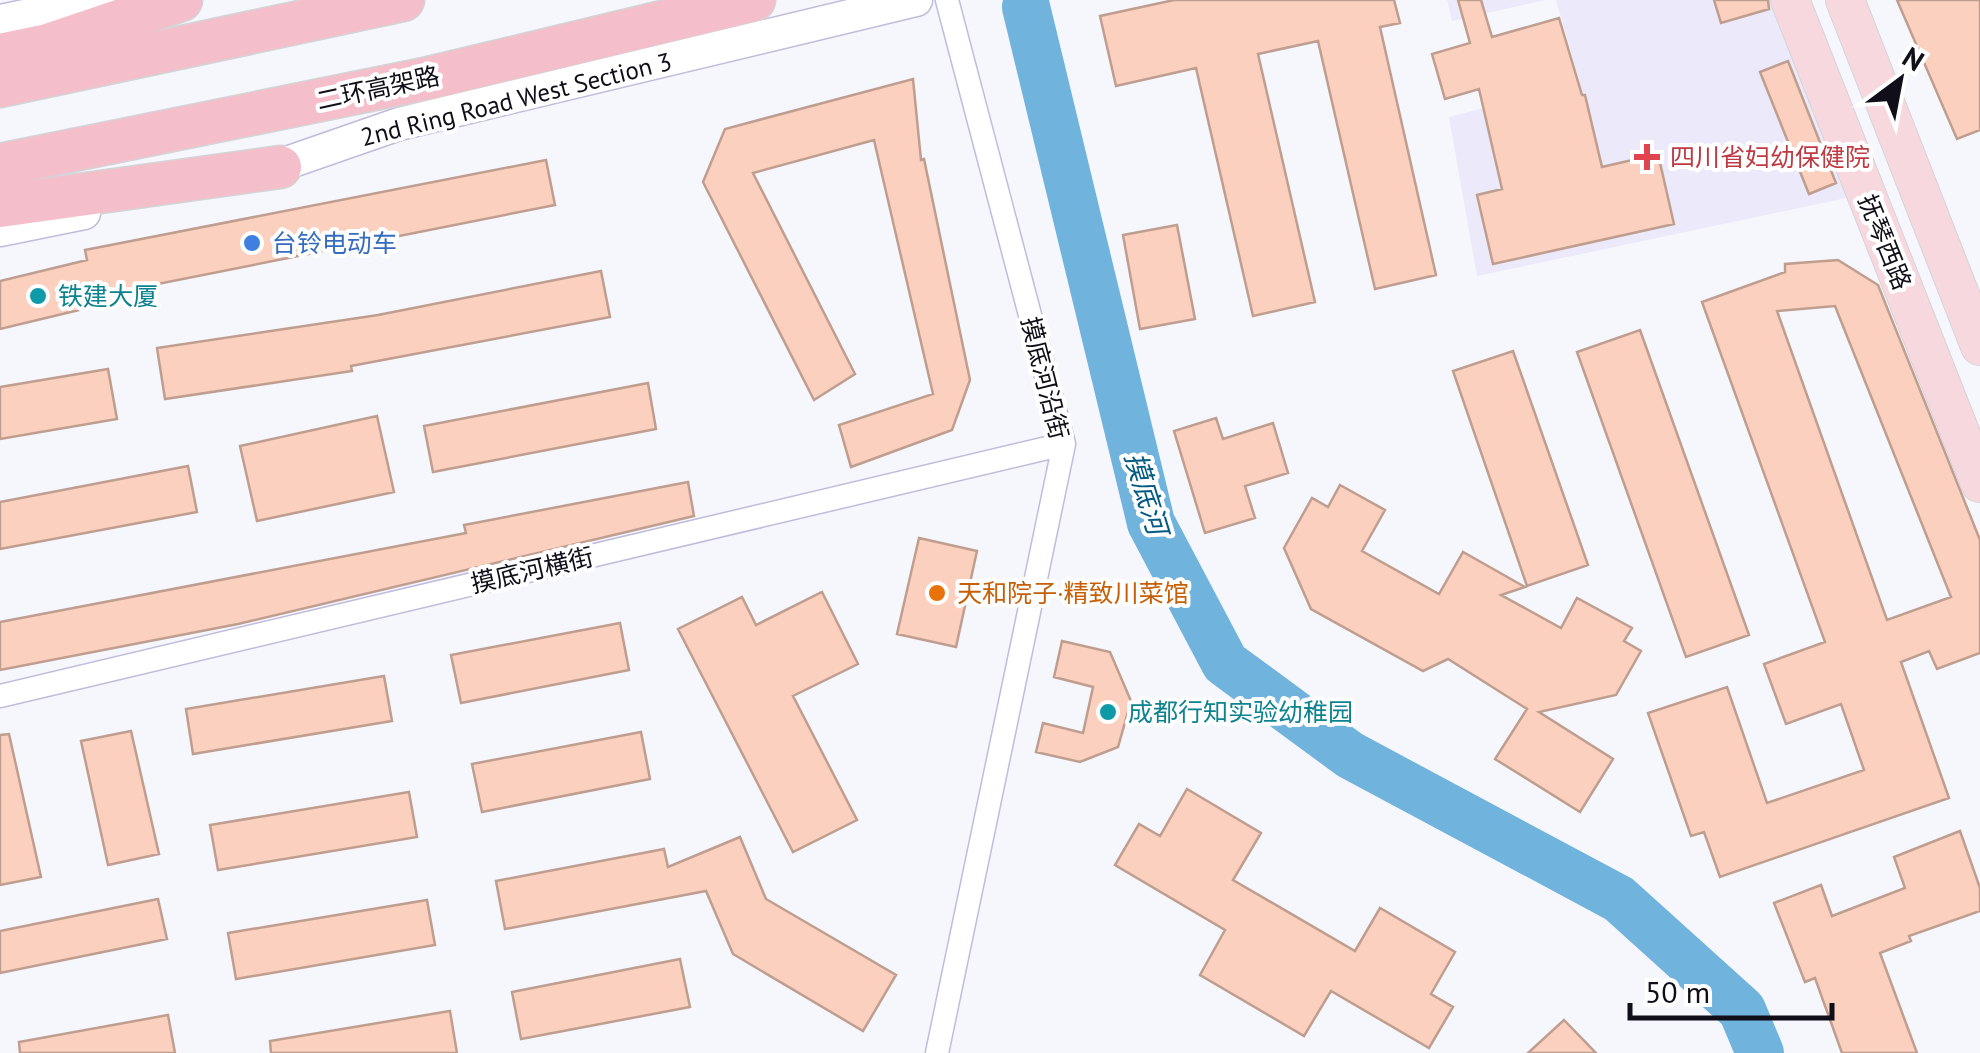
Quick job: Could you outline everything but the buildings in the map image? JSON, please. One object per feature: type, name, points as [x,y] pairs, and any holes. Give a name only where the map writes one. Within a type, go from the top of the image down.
[{"type":"highway","points":[[0,55],[48,45],[182,0]]},
{"type":"highway","points":[[0,86],[403,0]]},
{"type":"highway","name":"二环高架路","points":[[0,165],[429,78],[754,0]]},
{"type":"highway","points":[[0,206],[280,167]]},
{"type":"main road","points":[[0,21],[104,0]]},
{"type":"main road","name":"2nd Ring Road West Section 3","points":[[0,230],[280,167],[399,124],[916,0]]},
{"type":"main road","name":"抚琴西路","points":[[1790,0],[1980,483]]},
{"type":"main road","name":"抚琴西路","points":[[1845,0],[1980,346]]},
{"type":"street","name":"摸底河沿街","points":[[937,1053],[1064,444],[947,0]]},
{"type":"street","name":"摸底河横街","points":[[0,696],[1064,444]]},
{"type":"shaded area","points":[[1447,0],[1545,0],[1452,21]]},
{"type":"shaded area","name":"四川省妇幼保健院","points":[[1556,0],[1781,0],[1851,197],[1477,276],[1449,117],[1580,83]]},
{"type":"waterway","name":"摸底河","points":[[1026,7],[1151,523],[1225,663],[1350,755],[1619,899],[1742,1010],[1760,1053]]},
{"type":"place","name":"四川省妇幼保健院","points":[[1647,157]]},
{"type":"place","name":"台铃电动车","points":[[252,243]]},
{"type":"place","name":"铁建大厦","points":[[38,296]]},
{"type":"place","name":"天和院子·精致川菜馆","points":[[937,593]]},
{"type":"place","name":"成都行知实验幼稚园","points":[[1108,712]]}]
